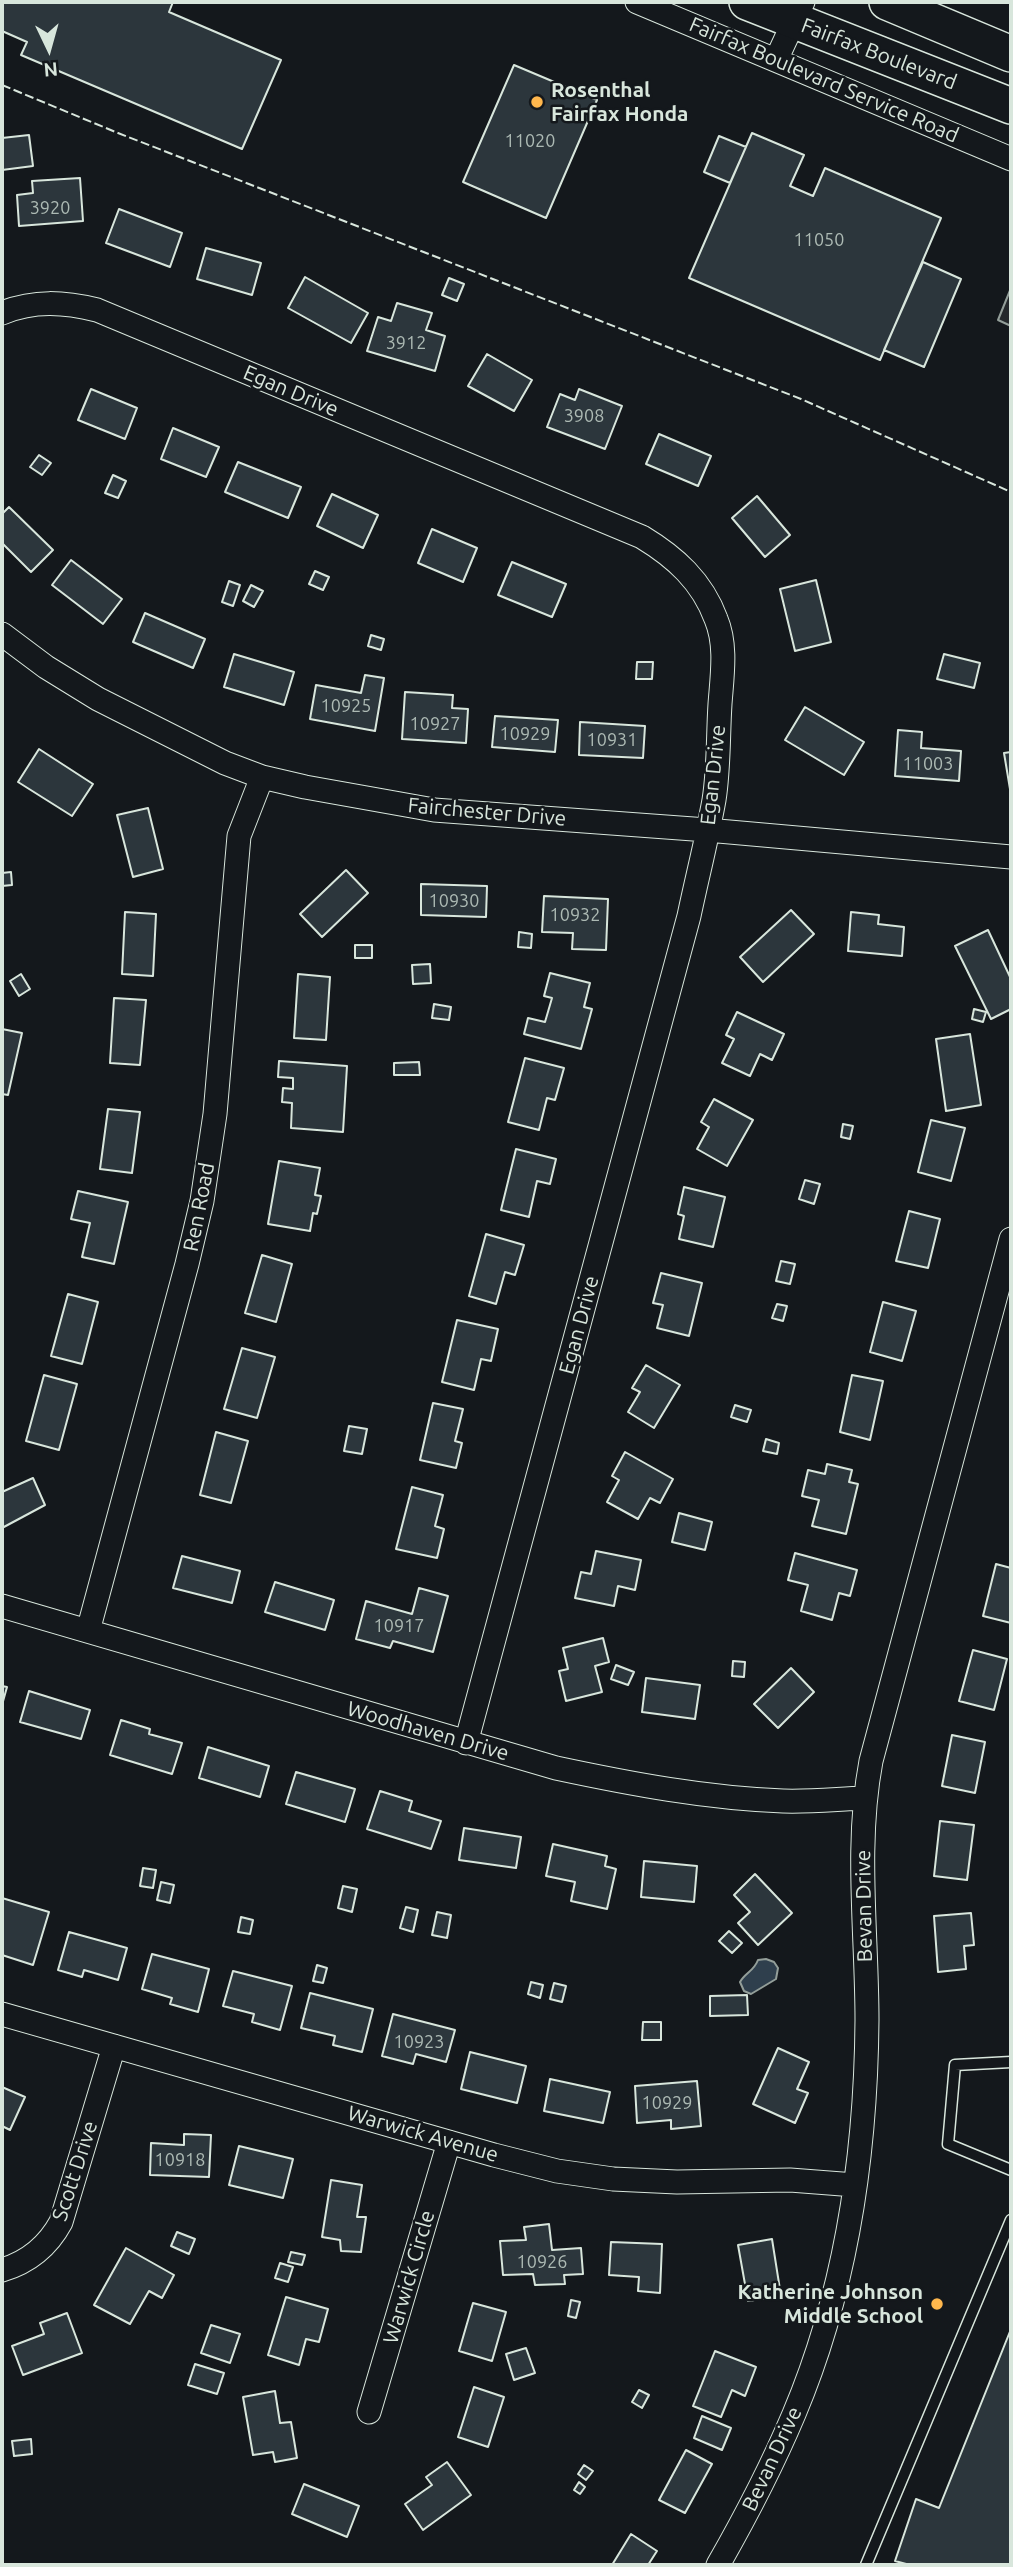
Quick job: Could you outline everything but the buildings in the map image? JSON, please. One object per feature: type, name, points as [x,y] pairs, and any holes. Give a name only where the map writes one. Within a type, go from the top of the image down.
[{"type":"main road","name":"Fairfax Boulevard","points":[[747,2],[798,12],[1011,106]]},
{"type":"main road","points":[[887,2],[1011,54]]},
{"type":"street","name":"Fairfax Boulevard Service Road","points":[[637,2],[1011,159]]},
{"type":"street","points":[[776,60],[798,12]]},
{"type":"street","name":"Egan Drive","points":[[2,313],[37,303],[72,304],[97,310],[642,537],[667,552],[689,573],[707,598],[721,635],[723,659],[714,799],[689,916],[466,1743]]},
{"type":"street","name":"Fairchester Drive","points":[[2,634],[46,667],[98,699],[225,763],[262,777],[374,801],[434,810],[707,830],[1011,857]]},
{"type":"street","name":"Ren Road","points":[[88,1631],[202,1200],[215,1114],[239,836],[262,777]]},
{"type":"street","name":"Bevan Drive","points":[[718,2565],[759,2491],[800,2399],[823,2333],[845,2249],[866,2087],[863,1846],[864,1798],[870,1761],[1011,1239]]},
{"type":"street","name":"Woodhaven Drive","points":[[2,1606],[556,1768],[671,1791],[786,1801],[864,1798]]},
{"type":"street","name":"Warwick Avenue","points":[[2,2014],[556,2171],[613,2179],[677,2182],[790,2179],[855,2185]]},
{"type":"street","name":"Scott Drive","points":[[2,2270],[15,2266],[38,2252],[53,2236],[61,2221],[114,2046]]},
{"type":"street","name":"Warwick Circle","points":[[369,2412],[449,2142]]},
{"type":"lane","points":[[1011,2062],[955,2065],[948,2144],[1011,2171]]},
{"type":"lane","points":[[866,2565],[1011,2220]]},
{"type":"shaded area","points":[[1011,288],[1011,326],[998,320]]},
{"type":"water","points":[[758,1960],[774,1962],[778,1968],[776,1979],[751,1994],[744,1991],[740,1982],[742,1979]]},
{"type":"fence","points":[[2,85],[118,133],[801,399],[1011,492]]},
{"type":"place","name":"Rosenthal Fairfax Honda","points":[[537,102]]},
{"type":"place","name":"Katherine Johnson Middle School","points":[[937,2304]]}]
